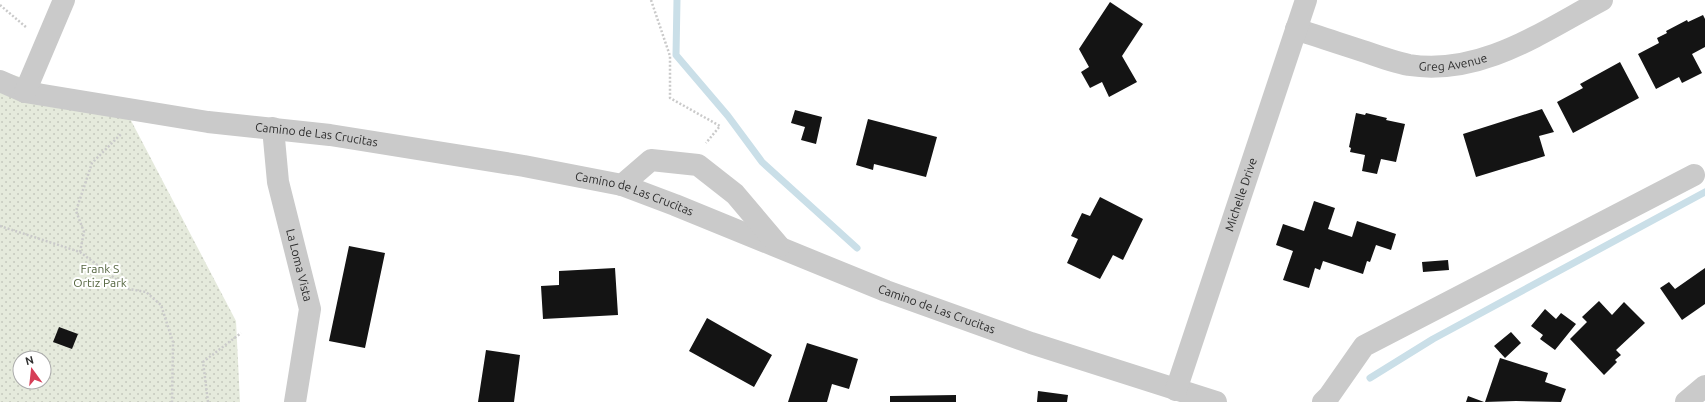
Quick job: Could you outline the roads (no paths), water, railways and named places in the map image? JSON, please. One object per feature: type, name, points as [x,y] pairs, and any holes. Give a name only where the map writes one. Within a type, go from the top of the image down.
[{"type":"street","points":[[25,92],[64,0]]},
{"type":"street","name":"Michelle Drive","points":[[1176,390],[1306,0]]},
{"type":"street","name":"Greg Avenue","points":[[1296,29],[1388,60],[1409,65],[1455,65],[1478,61],[1501,52],[1602,0]]},
{"type":"street","name":"Camino de Las Crucitas","points":[[0,81],[25,92],[208,122],[330,134],[524,166],[622,185],[886,291],[957,317],[1216,402]]},
{"type":"street","name":"La Loma Vista","points":[[273,128],[278,182],[310,308],[295,402]]},
{"type":"street","points":[[622,185],[651,160],[698,165],[735,194],[781,249]]},
{"type":"street","points":[[1323,402],[1329,396],[1364,346],[1694,175]]},
{"type":"street","points":[[1686,402],[1705,386]]},
{"type":"waterway","points":[[677,0],[676,55],[728,116],[762,162],[857,248]]},
{"type":"waterway","points":[[1370,378],[1433,339],[1705,192]]},
{"type":"park label","name":"Frank S Ortiz Park","points":[[100,276]]}]
